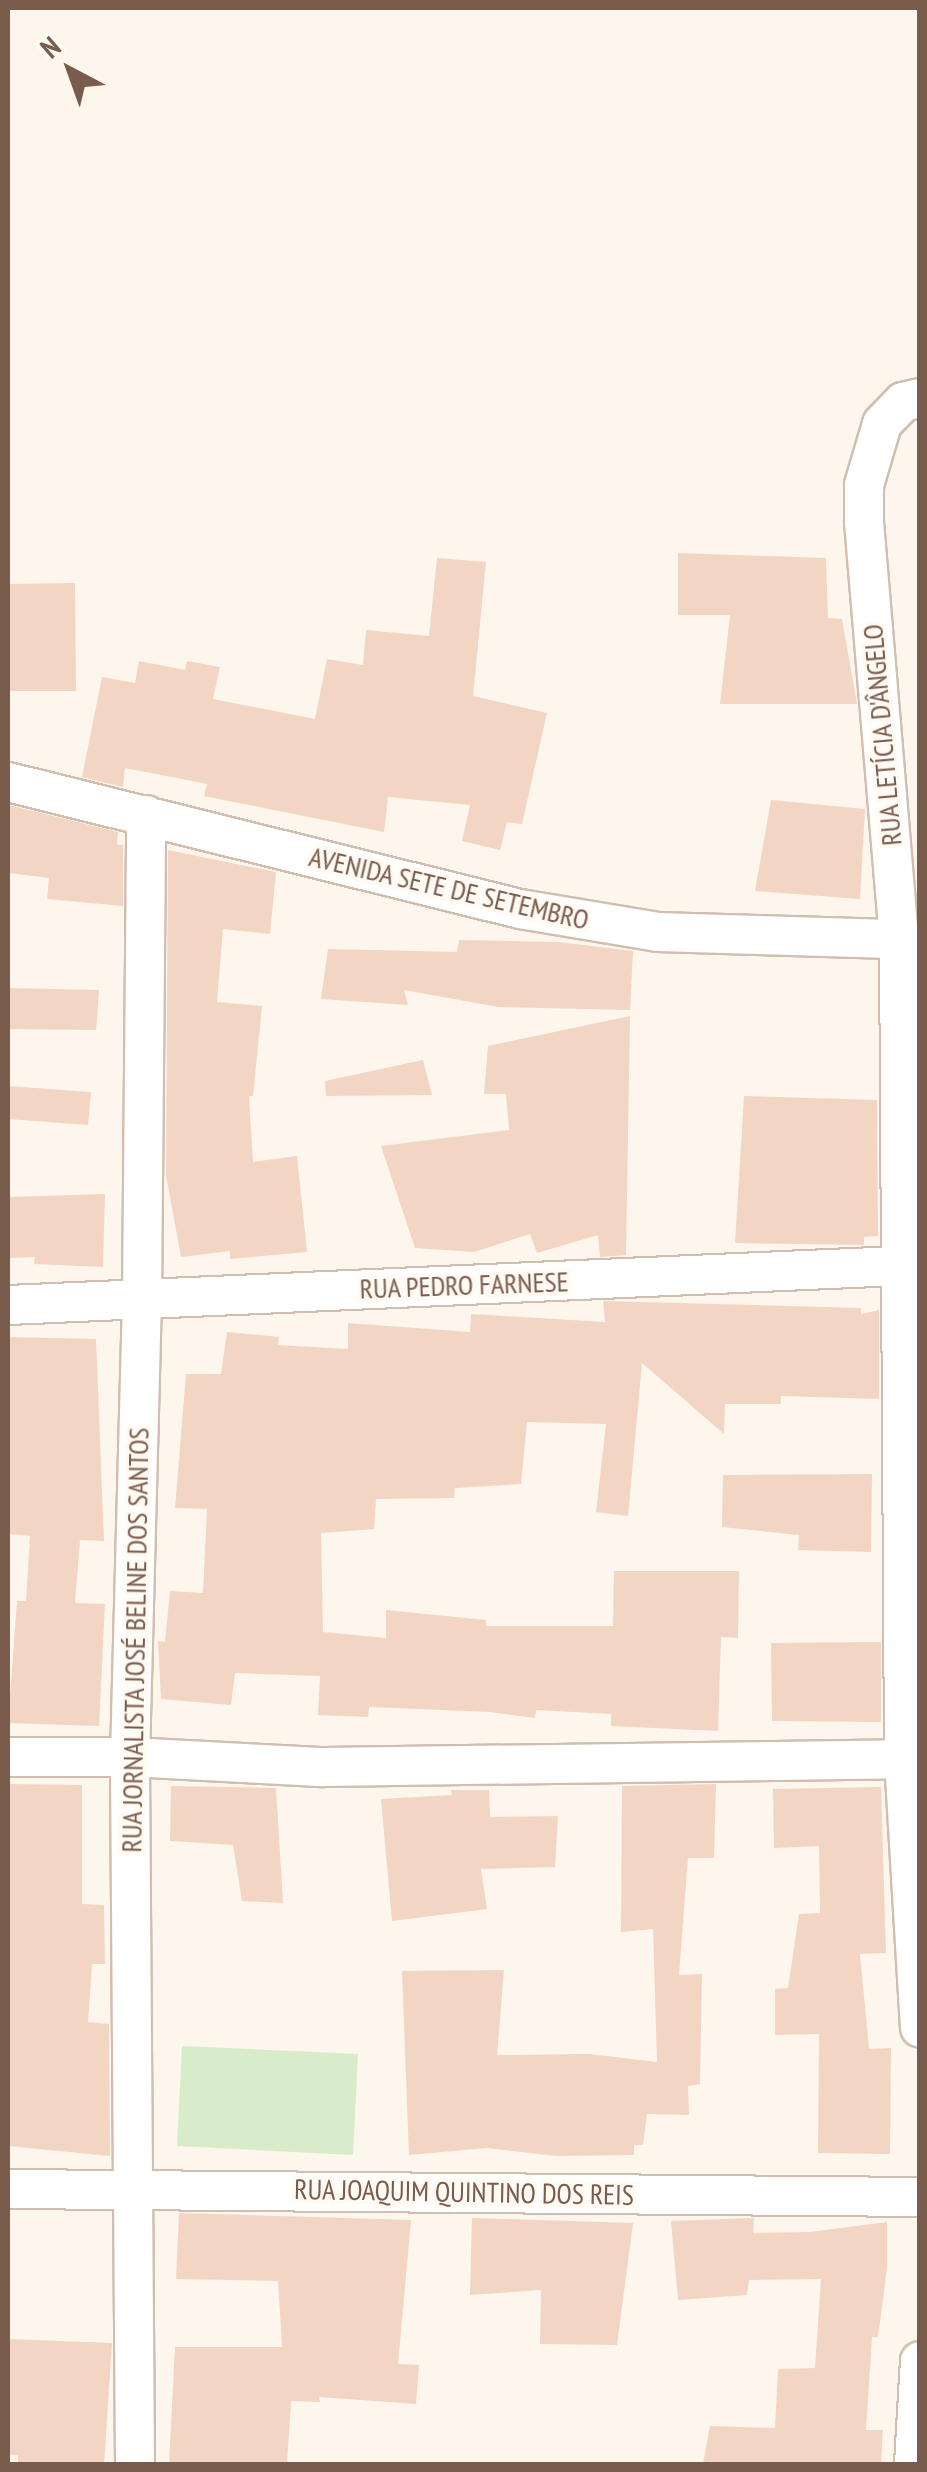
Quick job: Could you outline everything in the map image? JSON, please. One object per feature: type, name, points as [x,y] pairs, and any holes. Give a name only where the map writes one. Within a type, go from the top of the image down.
[{"type":"street","name":"RUA LETÍCIA D'ÂNGELO","points":[[920,398],[903,402],[882,424],[864,484],[899,939],[909,1266],[912,1759],[920,2028]]},
{"type":"street","name":"AVENIDA SETE DE SETEMBRO","points":[[8,782],[520,909],[658,932],[899,939]]},
{"type":"street","name":"RUA JORNALISTA JOSÉ BELINE DOS SANTOS","points":[[136,2464],[130,1757],[142,1299],[146,815]]},
{"type":"street","name":"RUA PEDRO FARNESE","points":[[8,1305],[909,1266]]},
{"type":"street","points":[[8,1757],[130,1757],[324,1766],[912,1759]]},
{"type":"street","name":"RUA JOAQUIM QUINTINO DOS REIS","points":[[8,2188],[920,2197]]},
{"type":"street","points":[[914,2464],[920,2362]]},
{"type":"green space","points":[[182,2046],[358,2054],[353,2155],[177,2146]]},
{"type":"building","points":[[678,553],[826,558],[828,618],[842,619],[857,704],[720,704],[730,615],[678,615]]},
{"type":"building","points":[[437,558],[486,562],[473,696],[547,713],[522,824],[507,822],[500,850],[462,841],[470,805],[388,797],[384,832],[204,796],[207,784],[125,768],[123,787],[82,777],[102,677],[135,683],[139,661],[185,670],[187,661],[220,667],[213,699],[315,719],[327,659],[363,665],[366,630],[429,636]]},
{"type":"building","points":[[75,583],[76,691],[8,691],[8,584]]},
{"type":"building","points":[[771,800],[865,809],[860,899],[755,891]]},
{"type":"building","points":[[8,805],[118,832],[117,845],[123,845],[123,906],[47,899],[49,878],[8,873]]},
{"type":"building","points":[[168,850],[276,872],[270,934],[223,929],[217,1002],[262,1006],[253,1096],[249,1096],[253,1162],[297,1156],[307,1252],[230,1259],[230,1251],[181,1257],[166,1175]]},
{"type":"building","points":[[459,940],[558,942],[633,951],[630,1010],[498,1007],[404,990],[408,1005],[321,999],[328,949],[457,952]]},
{"type":"building","points":[[8,988],[99,990],[96,1030],[8,1029]]},
{"type":"building","points":[[630,1016],[626,1255],[600,1257],[598,1235],[537,1253],[530,1234],[474,1252],[415,1248],[381,1146],[509,1130],[506,1094],[484,1094],[488,1046]]},
{"type":"building","points":[[423,1060],[432,1095],[326,1096],[325,1081]]},
{"type":"building","points":[[8,1086],[91,1092],[88,1125],[8,1119]]},
{"type":"building","points":[[744,1096],[877,1100],[878,1236],[864,1237],[864,1245],[735,1243]]},
{"type":"building","points":[[105,1194],[103,1267],[34,1264],[35,1257],[8,1258],[8,1197]]},
{"type":"building","points":[[603,1301],[861,1308],[861,1314],[879,1310],[879,1399],[781,1396],[781,1404],[725,1404],[724,1434],[642,1363],[628,1516],[596,1512],[606,1424],[527,1422],[521,1484],[455,1488],[454,1498],[376,1499],[374,1529],[321,1533],[323,1632],[386,1638],[386,1610],[486,1620],[486,1626],[613,1626],[614,1571],[739,1571],[738,1638],[721,1637],[718,1731],[611,1726],[611,1714],[536,1710],[535,1718],[490,1712],[369,1707],[368,1717],[318,1715],[320,1676],[235,1673],[231,1705],[161,1699],[158,1641],[165,1642],[170,1591],[203,1593],[207,1509],[175,1508],[186,1374],[221,1374],[227,1332],[279,1337],[278,1345],[348,1349],[348,1323],[470,1332],[471,1314],[605,1322]]},
{"type":"building","points":[[10,1337],[96,1339],[104,1541],[80,1540],[75,1603],[105,1604],[99,1726],[8,1723],[17,1601],[26,1601],[30,1536],[8,1534]]},
{"type":"building","points":[[872,1474],[871,1552],[798,1550],[799,1535],[722,1527],[723,1475]]},
{"type":"building","points":[[881,1642],[881,1722],[772,1721],[771,1643]]},
{"type":"building","points":[[8,1784],[82,1785],[82,1904],[104,1905],[105,1964],[92,1964],[88,2022],[109,2024],[110,2156],[8,2146]]},
{"type":"building","points":[[716,1784],[714,1858],[688,1858],[679,1975],[702,1974],[700,2084],[688,2086],[689,2115],[647,2114],[643,2145],[634,2145],[634,2155],[556,2156],[487,2148],[409,2155],[402,1971],[504,1970],[497,2055],[589,2054],[657,2062],[653,1929],[621,1932],[622,1786]]},
{"type":"building","points":[[171,1786],[276,1788],[283,1903],[242,1901],[233,1845],[170,1841]]},
{"type":"building","points":[[881,1787],[886,1953],[860,1954],[869,2049],[891,2048],[890,2154],[818,2153],[819,2034],[775,2035],[775,1989],[788,1988],[799,1914],[820,1913],[819,1846],[774,1848],[773,1789]]},
{"type":"building","points":[[451,1790],[489,1790],[490,1817],[558,1816],[555,1867],[481,1869],[487,1909],[392,1921],[381,1799],[452,1795]]},
{"type":"building","points":[[179,2213],[411,2220],[398,2364],[419,2365],[416,2404],[319,2397],[320,2402],[291,2401],[287,2464],[169,2464],[175,2347],[282,2347],[278,2281],[176,2279]]},
{"type":"building","points":[[472,2218],[633,2223],[617,2345],[540,2344],[541,2290],[470,2295]]},
{"type":"building","points":[[754,2218],[753,2233],[810,2232],[887,2222],[887,2268],[878,2337],[872,2337],[866,2430],[883,2430],[881,2464],[703,2464],[710,2426],[775,2428],[778,2369],[815,2368],[821,2279],[749,2280],[747,2295],[678,2300],[671,2221]]},
{"type":"building","points":[[8,2339],[112,2343],[104,2464],[18,2464],[18,2455],[8,2455]]}]
